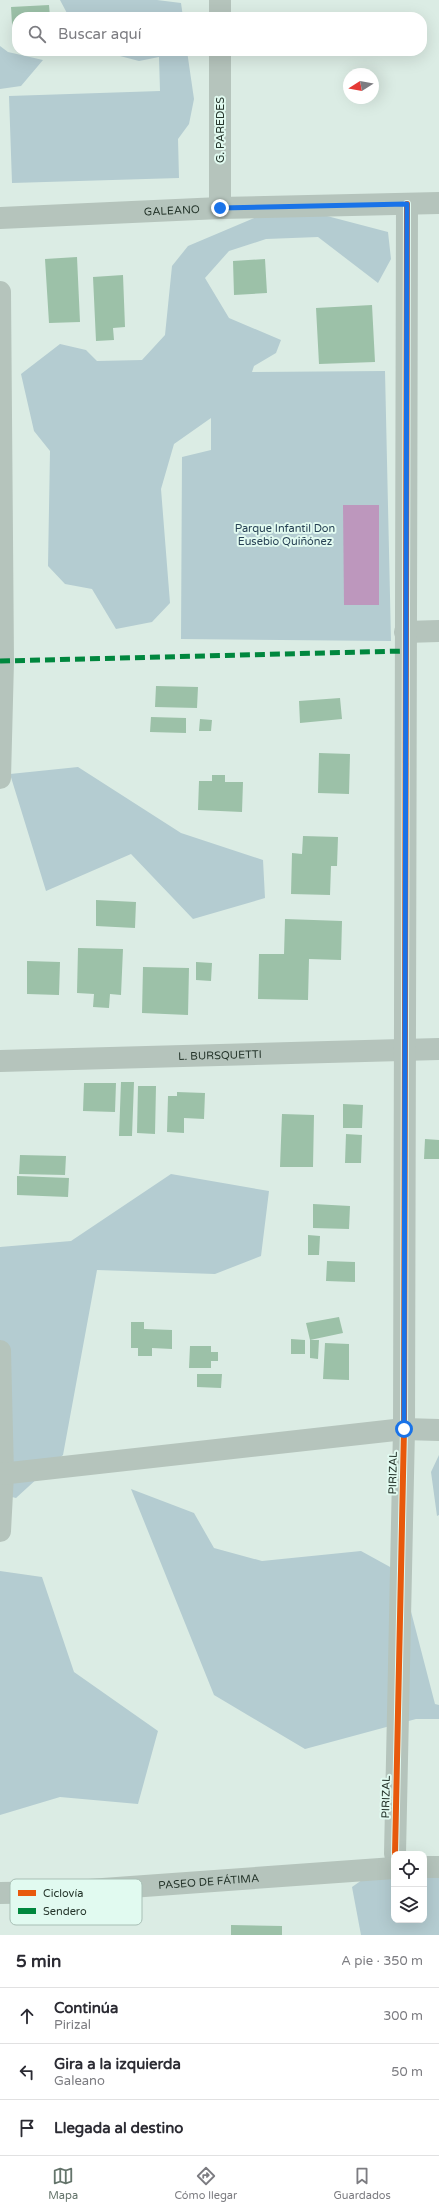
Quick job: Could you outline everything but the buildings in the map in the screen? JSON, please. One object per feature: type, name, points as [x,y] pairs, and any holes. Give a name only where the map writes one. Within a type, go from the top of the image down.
[{"type":"street","points":[[220,0],[220,12]]},
{"type":"street","name":"G. PAREDES","points":[[220,56],[220,208]]},
{"type":"street","name":"GALEANO","points":[[0,218],[220,208],[439,203]]},
{"type":"street","name":"PIRIZAL","points":[[394,1851],[404,1429],[407,204]]},
{"type":"street","points":[[0,292],[3,661],[0,778]]},
{"type":"street","points":[[405,632],[439,631]]},
{"type":"street","name":"L. BURSQUETTI","points":[[0,1061],[439,1049]]},
{"type":"street","points":[[0,1351],[0,1531]]},
{"type":"street","points":[[1,1474],[404,1429],[439,1430]]},
{"type":"street","points":[[427,1867],[439,1867]]},
{"type":"street","name":"PASEO DE FÁTIMA","points":[[142,1886],[391,1868]]},
{"type":"street","name":"PASEO DE FÁTIMA","points":[[0,1893],[10,1893]]},
{"type":"green space","points":[[60,0],[157,0],[181,3],[182,12],[66,12]]},
{"type":"green space","points":[[0,46],[8,52],[12,53],[12,56],[26,56],[43,60],[21,86],[0,89]]},
{"type":"green space","points":[[120,56],[188,56],[194,99],[189,124],[178,139],[179,178],[12,183],[9,96],[160,91],[159,57],[139,61]]},
{"type":"green space","name":"Parque Infantil Don Eusebio Quiñónez","points":[[285,205],[388,232],[391,259],[378,283],[318,237],[266,239],[229,251],[205,278],[229,318],[281,340],[276,353],[254,366],[252,372],[385,371],[391,641],[181,639],[182,457],[211,450],[211,418],[174,444],[161,489],[170,603],[152,622],[116,629],[92,589],[65,584],[48,566],[50,451],[34,431],[21,374],[60,344],[86,350],[97,361],[142,360],[165,335],[172,266],[188,246]]},
{"type":"green space","points":[[78,767],[181,833],[263,860],[265,898],[193,919],[131,854],[46,891],[10,774]]},
{"type":"green space","points":[[171,1174],[269,1191],[261,1256],[215,1274],[97,1270],[63,1455],[16,1498],[0,1494],[0,1247],[71,1241]]},
{"type":"green space","points":[[439,1455],[439,1515],[437,1516],[431,1472]]},
{"type":"green space","points":[[131,1489],[194,1513],[214,1548],[262,1561],[361,1551],[401,1573],[435,1704],[439,1705],[439,1719],[416,1719],[305,1749],[214,1695]]},
{"type":"green space","points":[[0,1571],[42,1577],[74,1672],[158,1731],[138,1804],[60,1797],[0,1815]]},
{"type":"green space","points":[[391,1860],[391,1923],[427,1923],[427,1869],[439,1872],[439,1935],[361,1935],[352,1887]]},
{"type":"shaded area","points":[[343,505],[379,505],[379,605],[344,605]]},
{"type":"marked path","points":[[0,661],[405,651]]},
{"type":"cycle path","points":[[395,1851],[404,1429],[407,204]]},
{"type":"route","points":[[220,208],[407,204],[404,1429]]}]
